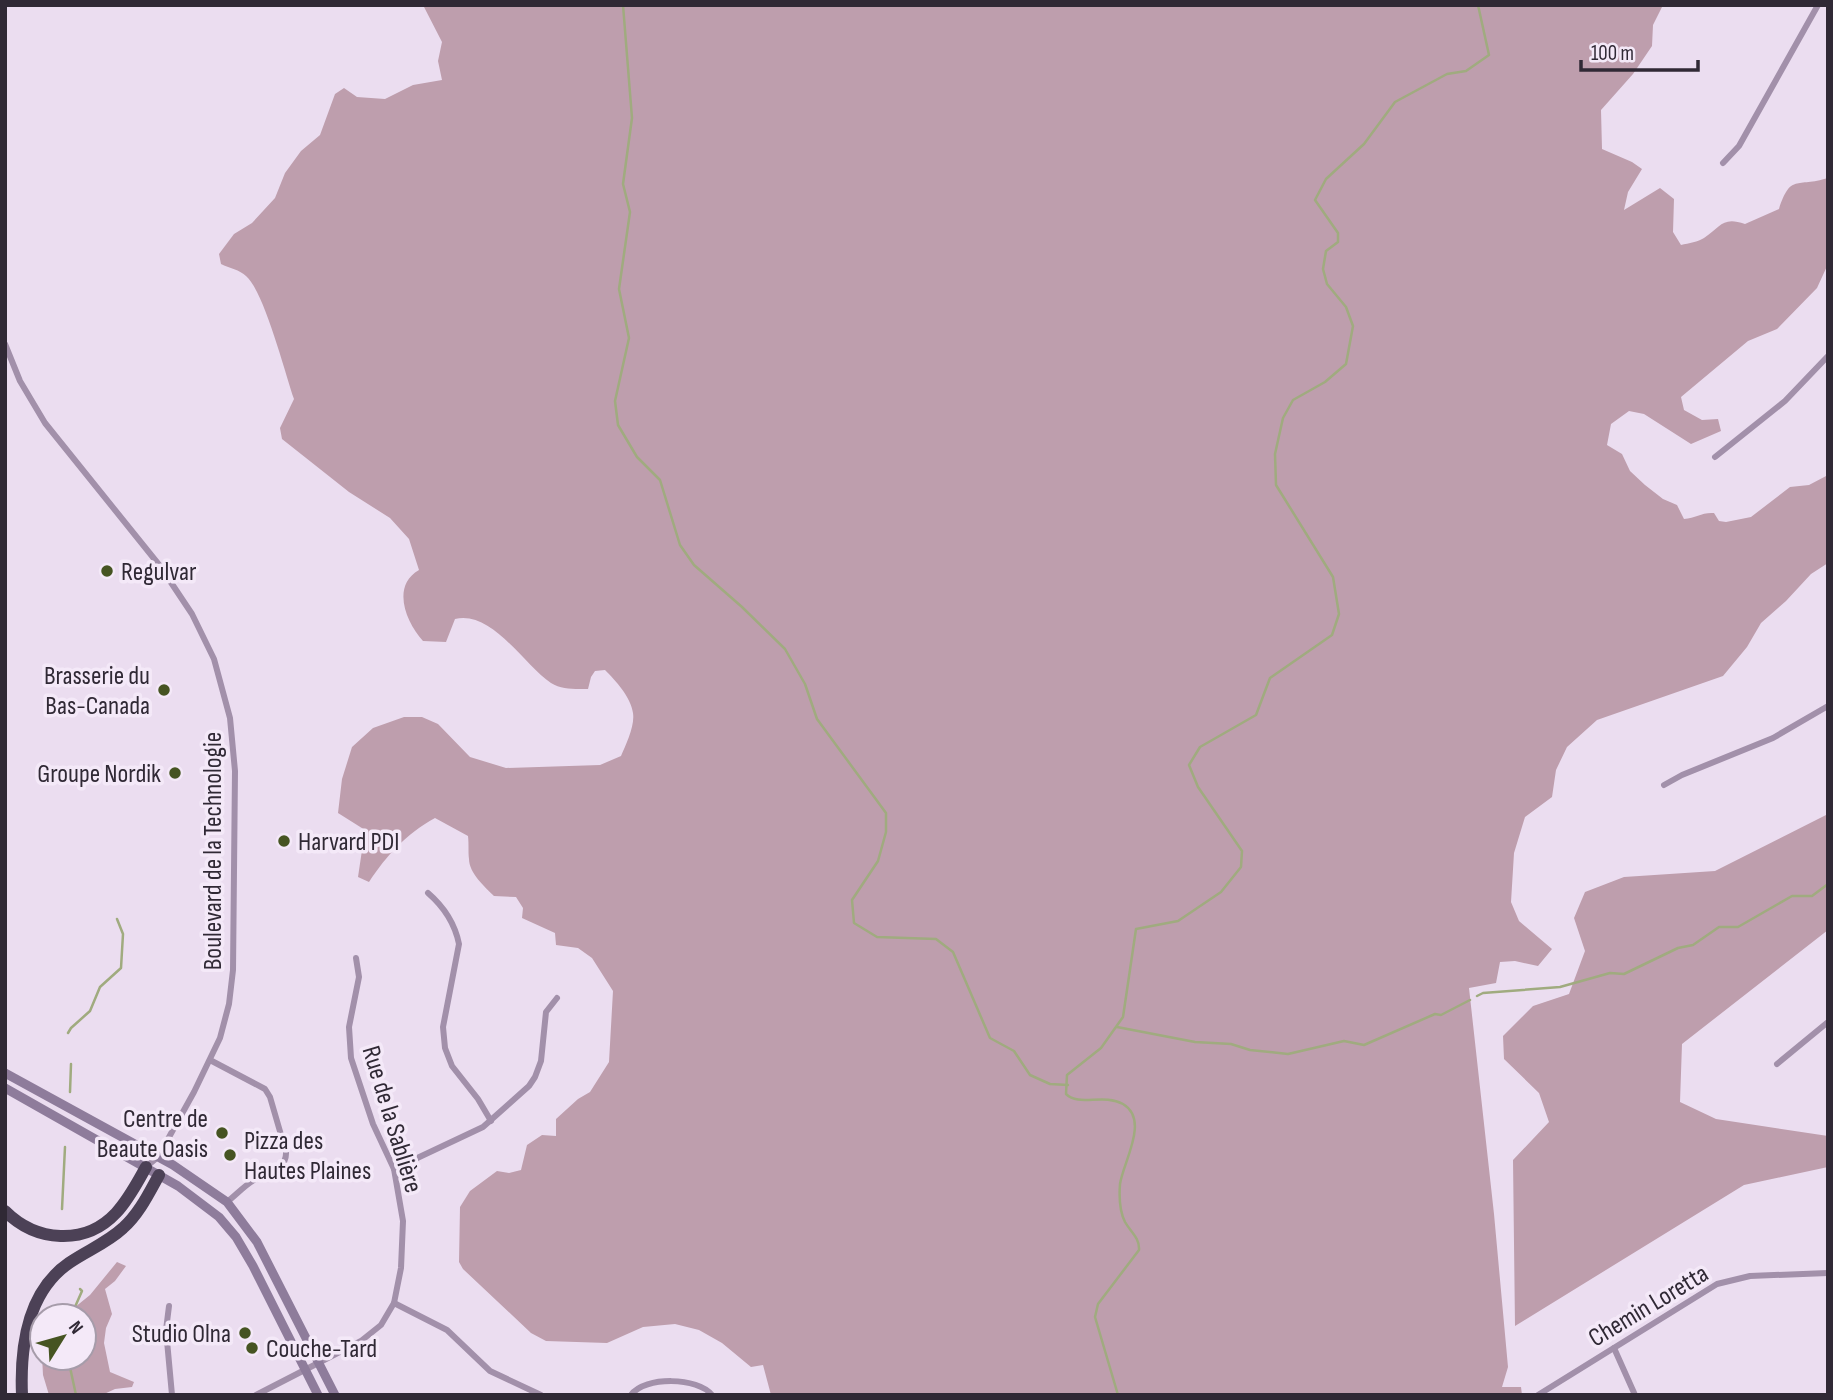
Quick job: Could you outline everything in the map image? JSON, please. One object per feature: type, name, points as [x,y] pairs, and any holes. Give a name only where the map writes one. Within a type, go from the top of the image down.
[{"type":"highway","points":[[5,1212],[24,1227],[42,1234],[61,1237],[85,1233],[100,1226],[116,1213],[131,1194],[146,1167]]},
{"type":"highway","points":[[22,1395],[27,1331],[34,1307],[45,1287],[66,1265],[124,1227],[135,1215],[159,1175]]},
{"type":"street","points":[[1723,163],[1739,146],[1818,5]]},
{"type":"street","name":"Boulevard de la Technologie","points":[[5,344],[20,381],[45,423],[182,597],[205,637],[224,687],[230,718],[235,756],[233,970],[225,1023],[210,1060],[158,1157],[146,1167]]},
{"type":"street","points":[[1714,457],[1785,401],[1828,356]]},
{"type":"street","points":[[1664,785],[1766,741],[1828,706]]},
{"type":"street","points":[[428,893],[441,904],[459,944],[443,1027],[445,1048],[452,1066],[478,1099],[491,1121]]},
{"type":"street","name":"Rue de la Sablière","points":[[256,1395],[372,1333],[388,1315],[394,1303],[401,1268],[403,1234],[394,1170],[373,1124],[351,1058],[349,1027],[359,977],[356,958]]},
{"type":"street","points":[[394,1170],[474,1133],[529,1086],[541,1061],[546,1012],[557,998]]},
{"type":"street","points":[[1777,1064],[1828,1022]]},
{"type":"street","points":[[210,1060],[265,1089],[270,1097],[286,1152],[283,1164],[253,1181],[227,1202]]},
{"type":"street","points":[[5,1073],[158,1157],[227,1202],[257,1242],[335,1395]]},
{"type":"street","points":[[5,1088],[159,1175],[199,1200],[228,1226],[253,1266],[318,1395]]},
{"type":"street","points":[[158,1157],[159,1175]]},
{"type":"street","name":"Chemin Loretta","points":[[1538,1395],[1693,1297],[1728,1280],[1751,1276],[1828,1272]]},
{"type":"street","points":[[394,1303],[447,1330],[490,1371],[541,1395]]},
{"type":"street","points":[[169,1307],[166,1330],[172,1395]]},
{"type":"street","points":[[1614,1348],[1634,1395]]},
{"type":"street","points":[[631,1395],[649,1382],[694,1383],[706,1388],[712,1395]]},
{"type":"street","points":[[513,1395],[517,1385]]},
{"type":"shaded area","points":[[423,5],[1663,5],[1653,25],[1652,46],[1633,74],[1601,110],[1602,149],[1642,169],[1628,192],[1624,210],[1660,188],[1674,199],[1673,232],[1681,245],[1702,239],[1726,222],[1745,224],[1779,209],[1791,186],[1828,178],[1828,264],[1817,288],[1777,329],[1748,341],[1681,397],[1684,410],[1702,420],[1718,419],[1721,431],[1691,444],[1644,414],[1629,411],[1611,424],[1607,445],[1622,454],[1630,471],[1645,485],[1663,499],[1677,505],[1684,519],[1710,513],[1714,513],[1719,521],[1726,522],[1751,517],[1790,487],[1809,485],[1828,475],[1828,563],[1811,574],[1761,623],[1747,647],[1723,676],[1597,720],[1567,747],[1556,770],[1552,797],[1525,817],[1514,853],[1511,902],[1519,921],[1552,949],[1538,966],[1515,961],[1500,962],[1496,983],[1469,988],[1508,1367],[1502,1387],[1521,1387],[1522,1395],[771,1395],[763,1365],[751,1367],[722,1343],[699,1330],[675,1324],[643,1327],[607,1343],[546,1341],[531,1333],[463,1269],[459,1262],[460,1207],[470,1191],[497,1171],[509,1173],[521,1170],[527,1145],[542,1135],[556,1136],[556,1119],[590,1092],[609,1062],[613,991],[592,958],[578,948],[556,945],[555,933],[522,918],[523,908],[516,897],[494,896],[472,869],[468,836],[435,818],[398,846],[369,882],[358,877],[365,830],[338,813],[342,779],[352,747],[373,728],[404,717],[422,717],[438,724],[470,757],[506,768],[600,765],[621,756],[633,724],[632,707],[622,689],[605,670],[595,671],[588,689],[569,689],[555,685],[495,631],[469,618],[455,619],[446,642],[423,641],[411,624],[404,604],[405,585],[419,570],[409,539],[390,518],[349,492],[282,439],[280,428],[294,399],[273,333],[253,285],[244,274],[221,264],[219,254],[234,234],[252,223],[275,198],[285,173],[301,151],[320,135],[335,94],[344,88],[357,97],[385,99],[413,85],[442,80],[438,61],[442,42]]},
{"type":"shaded area","points":[[1828,814],[1828,930],[1682,1044],[1680,1102],[1716,1119],[1828,1136],[1828,1167],[1744,1185],[1515,1326],[1513,1160],[1549,1122],[1539,1093],[1504,1059],[1503,1036],[1533,1006],[1569,994],[1585,951],[1574,918],[1585,892],[1624,877],[1715,871]]},
{"type":"shaded area","points":[[117,1262],[126,1266],[105,1289],[112,1314],[104,1343],[110,1372],[134,1382],[132,1387],[115,1389],[102,1395],[49,1395],[43,1372],[98,1372],[98,1302],[81,1302]]},
{"type":"waterway","points":[[623,5],[632,118],[623,184],[630,212],[619,289],[629,338],[615,401],[618,425],[637,457],[660,480],[680,545],[694,565],[785,649],[805,684],[817,719],[886,813],[886,832],[878,861],[852,900],[854,923],[877,937],[936,939],[953,952],[990,1038],[1014,1051],[1030,1075],[1050,1084],[1068,1085]]},
{"type":"waterway","points":[[1118,1395],[1095,1317],[1098,1304],[1139,1250],[1136,1238],[1123,1217],[1120,1199],[1120,1184],[1135,1131],[1134,1120],[1131,1111],[1115,1101],[1071,1098],[1066,1094],[1067,1075],[1101,1048],[1123,1017],[1136,929],[1178,921],[1221,892],[1241,867],[1242,851],[1198,787],[1189,765],[1200,747],[1256,715],[1270,678],[1332,635],[1339,614],[1333,577],[1276,485],[1275,454],[1283,418],[1293,400],[1325,382],[1346,364],[1353,326],[1346,307],[1327,284],[1323,269],[1326,251],[1338,242],[1338,233],[1315,200],[1326,179],[1364,144],[1395,102],[1447,74],[1466,71],[1489,55],[1478,5]]},
{"type":"waterway","points":[[1477,996],[1483,993],[1560,987],[1610,973],[1624,974],[1678,948],[1693,945],[1719,927],[1738,927],[1792,896],[1812,896],[1828,884]]},
{"type":"waterway","points":[[68,1033],[90,1011],[100,987],[121,968],[123,934],[117,919]]},
{"type":"waterway","points":[[1117,1027],[1195,1042],[1231,1044],[1250,1050],[1288,1054],[1344,1041],[1364,1045],[1435,1014],[1441,1015],[1470,1000]]},
{"type":"waterway","points":[[70,1092],[71,1064]]},
{"type":"waterway","points":[[62,1209],[65,1147]]},
{"type":"waterway","points":[[77,1302],[82,1291],[80,1289]]},
{"type":"waterway","points":[[71,1372],[76,1395]]},
{"type":"place","name":"Regulvar","points":[[107,571]]},
{"type":"place","name":"Brasserie du Bas-Canada","points":[[164,690]]},
{"type":"place","name":"Groupe Nordik","points":[[175,773]]},
{"type":"place","name":"Harvard PDI","points":[[284,841]]},
{"type":"place","name":"Centre de Beaute Oasis","points":[[222,1133]]},
{"type":"place","name":"Pizza des Hautes Plaines","points":[[230,1155]]},
{"type":"place","name":"Studio Olna","points":[[245,1333]]},
{"type":"place","name":"Couche-Tard","points":[[252,1348]]}]
